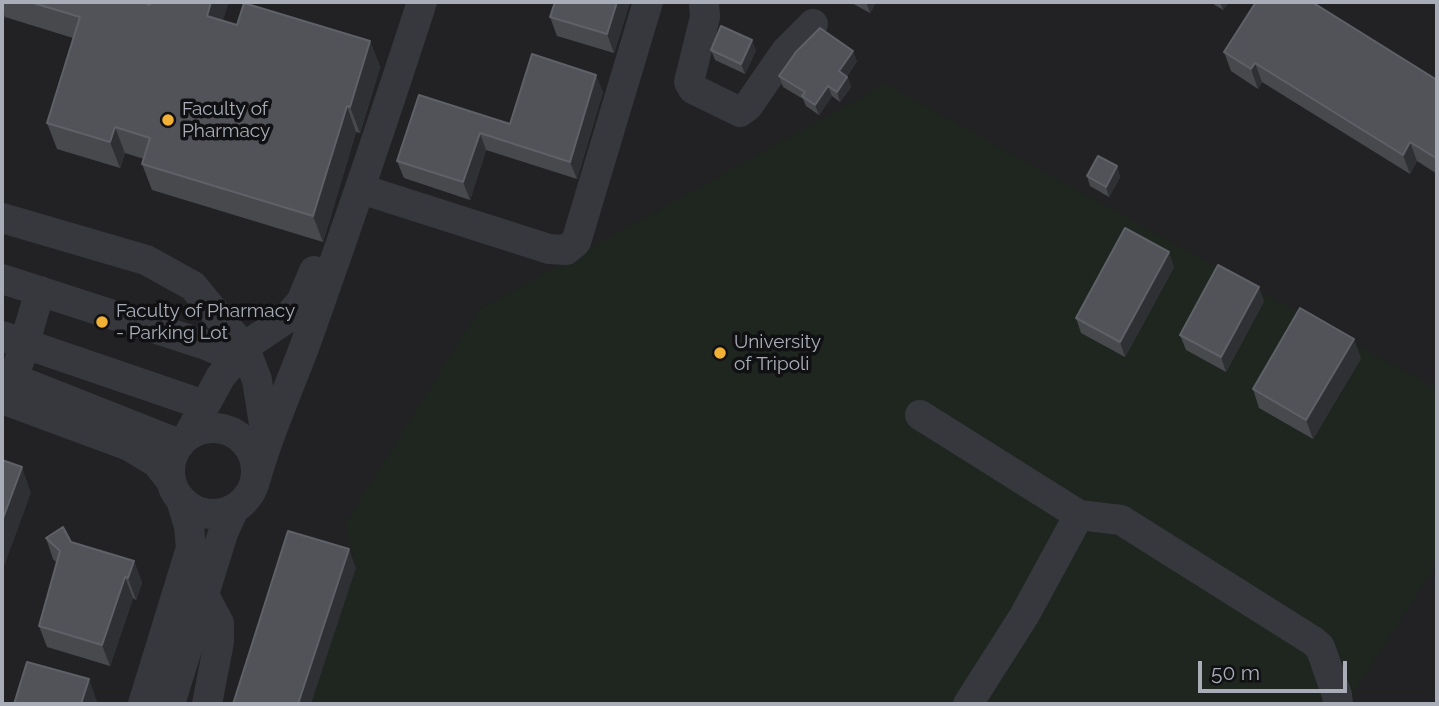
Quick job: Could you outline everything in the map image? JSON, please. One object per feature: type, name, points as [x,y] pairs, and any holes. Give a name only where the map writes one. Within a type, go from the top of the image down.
[{"type":"street","points":[[143,704],[191,548],[189,526],[170,468],[173,456],[221,376],[253,341],[287,318],[300,302],[327,242],[405,2]]},
{"type":"street","points":[[170,704],[223,533],[234,509],[248,496],[256,478],[266,441],[303,352],[361,189],[422,2]]},
{"type":"street","points":[[361,189],[549,249],[566,250],[576,242],[648,2]]},
{"type":"street","points":[[704,2],[705,17],[689,82],[693,89],[740,113],[748,106],[786,51],[813,24]]},
{"type":"street","points":[[2,218],[146,260],[180,277],[202,295],[257,380],[266,441]]},
{"type":"street","points":[[2,279],[240,354]]},
{"type":"street","points":[[6,384],[13,340],[40,291]]},
{"type":"street","points":[[13,340],[204,405]]},
{"type":"street","points":[[6,384],[184,440],[211,428],[223,429],[235,434],[252,452],[256,478]]},
{"type":"street","points":[[6,384],[157,463],[176,490],[196,511],[215,515],[234,509]]},
{"type":"street","points":[[920,415],[1079,515],[1121,520],[1313,641],[1320,647],[1338,704]]},
{"type":"street","points":[[968,704],[1024,616],[1079,515]]},
{"type":"street","points":[[204,596],[219,623],[212,691],[207,704]]},
{"type":"shaded area","name":"University of Tripoli","points":[[2,2],[1437,2],[1437,704],[2,704]]},
{"type":"shaded area","points":[[885,84],[1437,389],[1437,563],[1346,704],[311,704],[356,568],[345,524],[479,310]]},
{"type":"building","name":"Faculty of Pharmacy","points":[[30,2],[141,2],[150,5],[151,2],[211,2],[207,16],[237,25],[244,3],[370,41],[313,216],[142,164],[150,138],[115,127],[110,142],[47,123],[80,17]]},
{"type":"building","points":[[555,2],[617,2],[607,34],[550,17]]},
{"type":"building","points":[[1256,2],[1312,2],[1437,80],[1437,157],[1410,142],[1403,155],[1255,63],[1251,69],[1224,52]]},
{"type":"building","points":[[721,26],[752,40],[741,64],[711,50]]},
{"type":"building","points":[[820,28],[853,51],[839,71],[847,77],[837,92],[828,86],[815,105],[802,96],[805,92],[779,76],[796,52]]},
{"type":"building","points":[[532,54],[596,75],[570,162],[480,133],[463,182],[397,161],[419,95],[510,124]]},
{"type":"building","points":[[1098,156],[1117,166],[1106,187],[1087,176]]},
{"type":"building","points":[[1125,228],[1169,252],[1120,342],[1076,318]]},
{"type":"building","points":[[1218,265],[1259,287],[1221,357],[1180,335]]},
{"type":"building","points":[[1300,308],[1354,339],[1306,420],[1253,389]]},
{"type":"building","points":[[2,460],[22,467],[2,521]]},
{"type":"building","points":[[63,527],[71,542],[134,561],[128,578],[125,577],[102,645],[39,626],[60,551],[46,538]]},
{"type":"building","points":[[288,531],[349,549],[298,704],[233,704]]},
{"type":"building","points":[[27,662],[89,679],[81,704],[14,704]]},
{"type":"place","name":"Faculty of Pharmacy","points":[[168,120]]},
{"type":"place","name":"Faculty of Pharmacy - Parking Lot","points":[[102,322]]},
{"type":"place","name":"University of Tripoli","points":[[720,353]]}]
